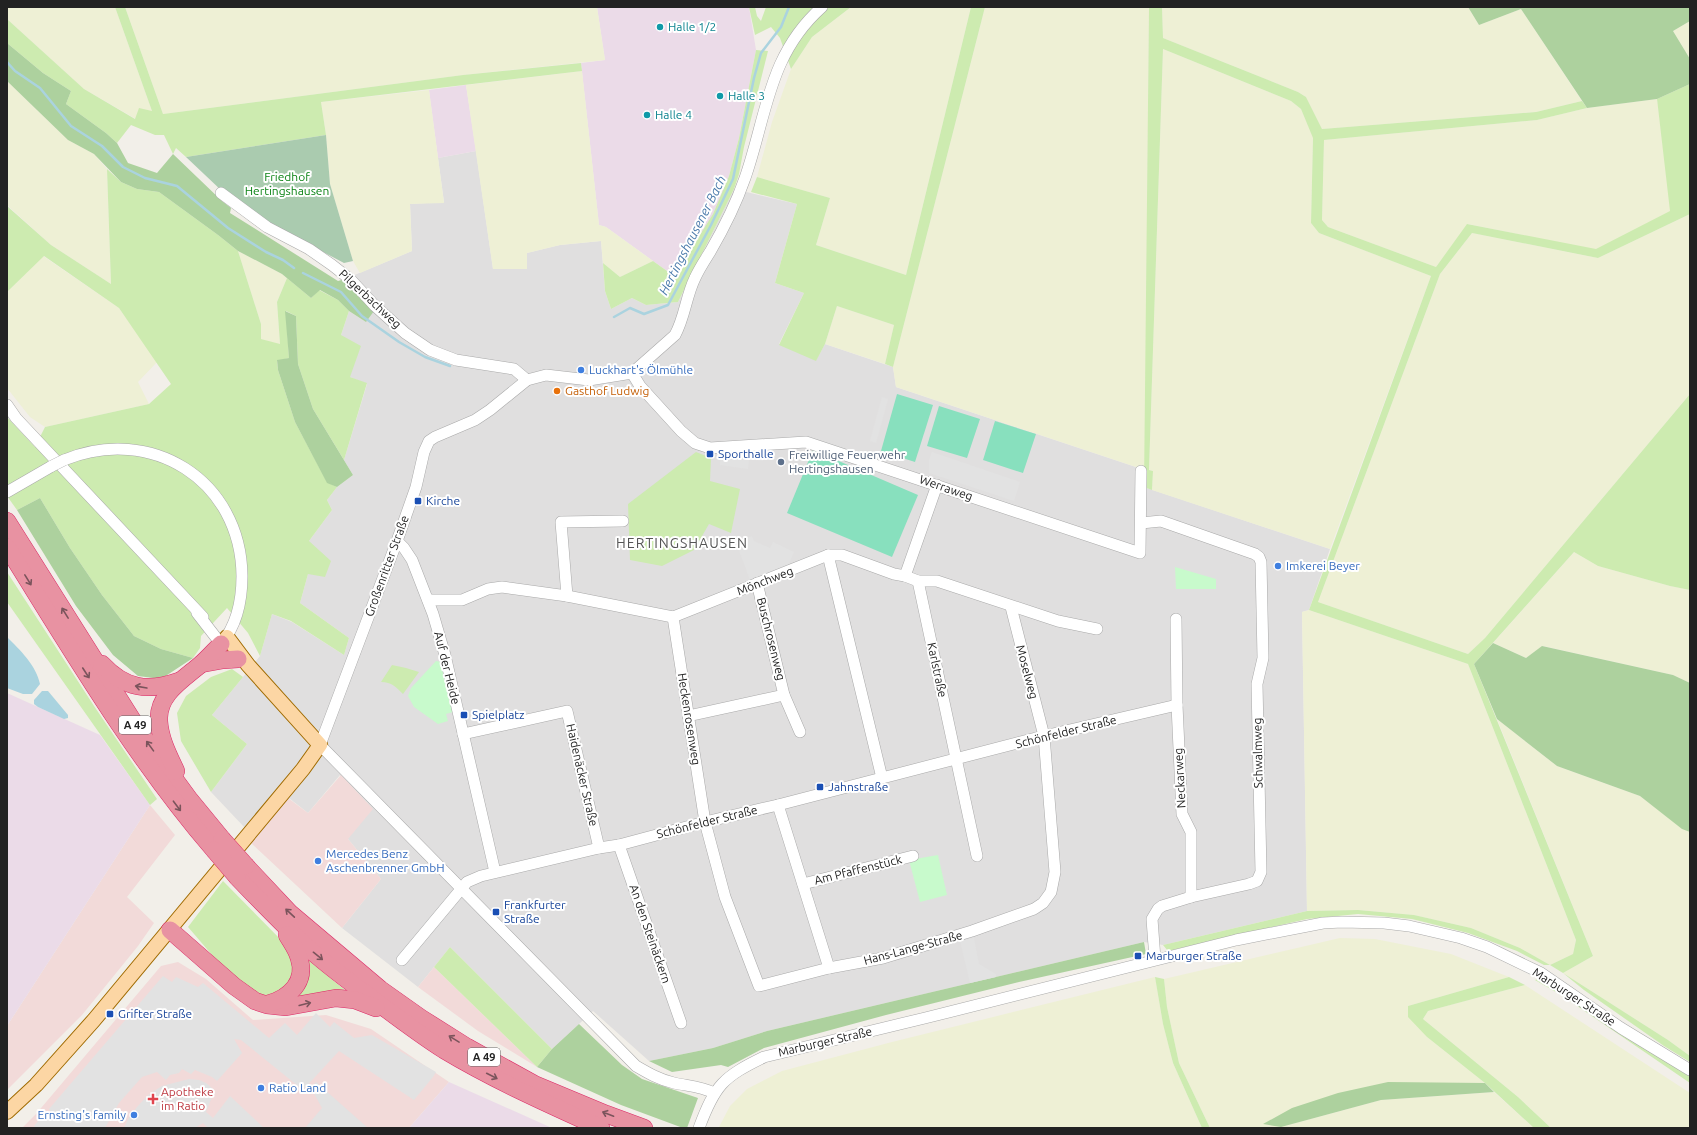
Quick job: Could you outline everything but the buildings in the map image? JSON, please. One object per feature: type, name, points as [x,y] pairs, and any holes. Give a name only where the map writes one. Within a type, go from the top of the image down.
[{"type":"highway","name":"A 49","points":[[7,521],[140,732],[190,800],[218,845],[242,872],[269,911],[309,949],[342,976],[443,1049],[477,1069],[542,1102],[601,1128]]},
{"type":"highway","name":"A 49","points":[[7,547],[130,740],[192,825],[218,845]]},
{"type":"highway","points":[[190,800],[163,739],[159,720],[164,700],[179,681],[201,664],[224,641]]},
{"type":"highway","points":[[85,646],[115,675],[142,688],[156,687],[179,681]]},
{"type":"highway","points":[[201,664],[223,660],[243,662]]},
{"type":"highway","name":"A 49","points":[[242,872],[380,989],[421,1018],[467,1047],[534,1084],[644,1128]]},
{"type":"highway","points":[[267,1005],[284,999],[293,991],[299,979],[301,968],[299,957],[295,949],[269,911]]},
{"type":"highway","points":[[170,930],[246,996],[255,1001],[267,1005],[286,1007],[336,998],[355,1000],[372,1006],[411,1027]]},
{"type":"main road","points":[[7,1112],[41,1079],[94,1020],[304,769],[320,745],[224,641]]},
{"type":"street","points":[[632,373],[675,335],[680,327],[695,277],[735,206],[746,176],[773,81],[781,61],[794,38],[807,20],[822,7]]},
{"type":"street","name":"Pilgerbachweg","points":[[222,193],[267,227],[309,249],[332,264],[352,280],[375,306],[405,333],[430,350],[456,360],[514,369],[527,380]]},
{"type":"street","name":"Großenritter Straße","points":[[320,745],[397,541],[416,487],[424,452],[429,441],[448,430],[475,420],[490,410],[527,380],[546,375],[589,380],[632,373]]},
{"type":"street","name":"Werraweg","points":[[632,373],[645,391],[681,431],[695,443],[710,448],[806,442],[1140,553],[1141,471]]},
{"type":"street","points":[[7,405],[16,418],[198,613],[224,641],[233,625],[240,605],[242,562],[238,541],[230,519],[212,491],[194,474],[163,456],[139,450],[116,448],[100,449],[84,452],[64,460],[52,466],[10,490]]},
{"type":"street","points":[[905,576],[938,485]]},
{"type":"street","points":[[567,596],[561,522],[623,521]]},
{"type":"street","name":"Schwalmweg","points":[[1141,523],[1161,521],[1255,554],[1259,557],[1261,562],[1263,658],[1257,684],[1260,872],[1257,881],[1249,884],[1191,897]]},
{"type":"street","name":"Auf der Heide","points":[[397,541],[412,560],[428,600],[445,655],[495,872]]},
{"type":"street","points":[[828,555],[882,778]]},
{"type":"street","name":"Mönchweg","points":[[673,617],[828,555],[842,555],[918,581],[937,581],[1011,607],[1058,621],[1097,629]]},
{"type":"street","name":"Karlstraße","points":[[918,581],[955,759]]},
{"type":"street","name":"Buschrosenweg","points":[[757,584],[784,695],[800,732]]},
{"type":"street","points":[[428,600],[462,600],[488,589],[502,587],[567,596],[673,617]]},
{"type":"street","name":"Moselweg","points":[[1011,607],[1044,736]]},
{"type":"street","name":"Heckenrosenweg","points":[[673,617],[705,822]]},
{"type":"street","name":"Neckarweg","points":[[1176,619],[1177,706],[1182,814],[1191,832],[1191,897]]},
{"type":"street","name":"Buschrosenweg","points":[[688,716],[784,695]]},
{"type":"street","name":"Schönfelder Straße","points":[[402,960],[462,888],[468,882],[481,876],[599,848],[619,845],[1044,736],[1177,706]]},
{"type":"street","name":"Haidenäcker Straße","points":[[463,734],[567,712],[599,848]]},
{"type":"street","name":"Hans-Lange-Straße","points":[[705,822],[725,897],[759,986],[829,968],[883,958],[972,931],[1034,909],[1043,903],[1051,892],[1055,872],[1044,736]]},
{"type":"street","points":[[320,745],[636,1066],[655,1078],[675,1083],[698,1086],[714,1093]]},
{"type":"street","points":[[955,759],[977,856]]},
{"type":"street","name":"Am Pfaffenstück","points":[[778,805],[829,968]]},
{"type":"street","name":"An den Steinäckern","points":[[619,845],[681,1023]]},
{"type":"street","name":"Am Pfaffenstück","points":[[802,884],[913,856]]},
{"type":"street","points":[[1155,959],[1152,919],[1158,909],[1162,906],[1191,897]]},
{"type":"street","name":"Marburger Straße","points":[[699,1128],[714,1093],[732,1074],[764,1056],[925,1018],[1243,938],[1323,923],[1384,923],[1409,926],[1442,933],[1487,947],[1541,973],[1621,1028],[1690,1070]]},
{"type":"shaded area","points":[[597,7],[749,7],[756,50],[739,138],[729,176],[713,214],[674,276],[606,227],[599,225],[581,63],[605,60]]},
{"type":"shaded area","points":[[466,85],[476,151],[438,158],[429,90]]},
{"type":"shaded area","points":[[476,151],[493,269],[527,268],[527,253],[560,245],[601,241],[605,291],[611,309],[632,298],[646,305],[678,302],[734,189],[797,204],[775,283],[804,293],[779,344],[816,360],[825,344],[893,367],[896,387],[1145,470],[1144,487],[1330,549],[1309,610],[1302,612],[1307,911],[1163,945],[1144,942],[767,1031],[713,1048],[649,1061],[593,1011],[552,1049],[450,947],[418,987],[342,928],[381,879],[348,839],[340,775],[308,813],[280,791],[246,829],[211,792],[247,744],[212,715],[260,656],[272,614],[292,622],[344,655],[349,638],[300,603],[308,574],[309,541],[332,510],[327,500],[337,487],[353,475],[344,460],[367,384],[350,377],[341,335],[349,311],[366,322],[345,279],[412,251],[410,204],[444,202],[438,158]]},
{"type":"shaded area","points":[[882,397],[888,399],[876,443],[870,441]]},
{"type":"shaded area","points":[[764,449],[763,461],[749,459],[748,469],[720,465],[721,451]]},
{"type":"shaded area","points":[[932,452],[1020,482],[1014,501],[929,473],[929,460]]},
{"type":"shaded area","points":[[752,536],[754,541],[770,548],[773,542],[794,552],[788,566],[750,580],[736,542]]},
{"type":"shaded area","points":[[7,693],[100,735],[150,805],[7,1026]]},
{"type":"shaded area","name":"Mercedes Benz Aschenbrenner GmbH","points":[[341,775],[373,809],[348,839],[381,879],[342,928],[251,843],[288,798],[308,813]]},
{"type":"shaded area","points":[[150,805],[175,835],[127,897],[154,923],[138,946],[82,1015],[7,1090],[7,1026]]},
{"type":"shaded area","points":[[974,938],[979,964],[996,974],[996,977],[970,983],[960,941]]},
{"type":"shaded area","points":[[178,962],[206,979],[253,1020],[326,1015],[371,1029],[449,1082],[409,1128],[22,1128],[36,1114],[161,966]]},
{"type":"shaded area","points":[[434,967],[537,1067],[478,1031],[418,987]]},
{"type":"shaded area","points":[[163,976],[172,982],[176,977],[198,987],[203,983],[269,1038],[285,1023],[297,1035],[316,1013],[330,1027],[334,1022],[354,1038],[372,1035],[436,1072],[414,1100],[339,1051],[303,1090],[241,1040],[234,1039],[242,1053],[217,1081],[212,1077],[195,1070],[191,1074],[182,1069],[179,1073],[170,1075],[166,1080],[157,1072],[142,1077],[119,1103],[105,1128],[37,1128],[34,1126],[39,1120],[48,1118],[52,1114],[49,1109]]},
{"type":"shaded area","points":[[189,1079],[199,1080],[212,1088],[214,1092],[206,1112],[213,1118],[230,1096],[264,1128],[208,1128],[203,1123],[195,1128],[124,1128],[128,1119],[148,1095],[162,1086]]},
{"type":"shaded area","points":[[316,1082],[368,1128],[305,1128],[322,1108],[311,1088]]},
{"type":"shaded area","points":[[449,1082],[552,1128],[409,1128]]},
{"type":"green space","points":[[7,7],[115,7],[152,111],[136,119],[84,89],[7,19]]},
{"type":"green space","points":[[115,7],[125,7],[163,114],[463,75],[581,63],[582,71],[321,102],[326,135],[186,157],[176,148],[173,154],[164,135],[155,135],[131,125],[117,143],[106,133],[66,104],[71,91],[43,73],[7,43],[7,19],[84,89],[135,119],[139,108],[152,111]]},
{"type":"green space","points":[[125,7],[597,7],[605,60],[463,75],[163,114]]},
{"type":"green space","points":[[749,7],[755,7],[757,16],[761,21],[766,7],[851,7],[812,37],[791,69],[780,38],[771,27],[755,35]]},
{"type":"green space","points":[[851,7],[971,7],[906,275],[816,245],[830,198],[757,177],[772,122],[791,69],[812,37]]},
{"type":"green space","points":[[971,7],[985,7],[893,367],[885,364],[894,325],[837,306],[825,344],[816,361],[779,345],[804,293],[775,283],[797,204],[751,192],[757,177],[830,198],[816,245],[906,275]]},
{"type":"green space","points":[[985,7],[1149,7],[1145,470],[896,387],[893,367]]},
{"type":"green space","points":[[1149,7],[1162,7],[1163,38],[1298,92],[1306,97],[1322,129],[1536,112],[1582,101],[1587,108],[1537,120],[1324,140],[1322,220],[1328,227],[1436,267],[1467,224],[1596,249],[1670,211],[1657,99],[1690,84],[1690,214],[1598,258],[1472,233],[1440,274],[1318,602],[1468,654],[1485,638],[1690,394],[1690,590],[1598,566],[1574,552],[1474,664],[1593,956],[1563,973],[1550,965],[1573,954],[1576,940],[1468,664],[1309,610],[1431,276],[1319,233],[1311,223],[1313,138],[1301,109],[1291,101],[1163,49],[1149,470],[1153,471],[1152,490],[1144,487]]},
{"type":"green space","points":[[1162,7],[1468,7],[1479,25],[1521,9],[1582,101],[1536,112],[1322,129],[1306,97],[1298,92],[1163,38]]},
{"type":"green space","points":[[1468,7],[1690,7],[1690,21],[1673,31],[1690,59],[1690,84],[1657,99],[1587,108],[1521,9],[1479,25]]},
{"type":"green space","points":[[1690,21],[1690,59],[1673,31]]},
{"type":"green space","points":[[7,43],[43,73],[71,91],[66,104],[106,133],[117,143],[128,163],[157,173],[173,154],[231,208],[230,213],[338,281],[345,279],[374,311],[366,322],[349,311],[338,300],[320,290],[311,298],[282,274],[238,251],[159,192],[137,189],[121,182],[94,154],[68,140],[7,81]]},
{"type":"green space","points":[[1163,49],[1291,101],[1301,109],[1313,137],[1311,223],[1319,233],[1431,276],[1330,549],[1152,490],[1153,471],[1149,470]]},
{"type":"green space","points":[[756,50],[768,51],[744,147],[739,174],[734,189],[678,302],[646,305],[632,298],[611,309],[605,291],[603,263],[620,277],[653,261],[674,276],[713,214],[729,176],[739,138]]},
{"type":"green space","points":[[582,71],[599,225],[606,227],[653,261],[620,277],[603,263],[601,241],[560,245],[527,253],[527,269],[493,269],[466,85]]},
{"type":"green space","points":[[7,81],[68,140],[94,154],[107,169],[111,284],[51,245],[7,205]]},
{"type":"green space","points":[[429,90],[444,203],[410,204],[412,251],[360,273],[353,261],[330,184],[326,135],[321,102]]},
{"type":"green space","points":[[1657,99],[1671,211],[1596,250],[1468,224],[1436,267],[1328,227],[1322,220],[1324,140],[1537,120],[1587,108]]},
{"type":"green space","name":"Friedhof Hertingshausen","points":[[326,135],[330,184],[353,261],[344,263],[272,225],[223,192],[186,157]]},
{"type":"green space","points":[[107,169],[121,182],[137,189],[159,192],[238,251],[261,324],[261,339],[280,344],[277,302],[287,278],[311,298],[319,290],[338,300],[349,311],[341,335],[361,346],[350,377],[367,383],[344,460],[313,409],[298,364],[296,316],[286,311],[289,358],[277,361],[278,370],[295,422],[327,482],[337,487],[327,500],[332,510],[309,541],[331,561],[325,577],[308,574],[300,603],[349,638],[344,655],[291,621],[272,614],[260,656],[248,633],[227,608],[201,636],[200,648],[193,658],[161,649],[134,636],[102,595],[70,548],[40,498],[17,510],[7,496],[7,417],[35,447],[45,427],[149,404],[171,384],[119,308],[44,256],[7,292],[7,206],[51,245],[111,284]]},
{"type":"green space","points":[[1690,214],[1690,394],[1485,638],[1468,654],[1318,602],[1440,274],[1472,233],[1598,258]]},
{"type":"green space","points":[[238,251],[287,278],[277,302],[280,345],[261,339],[261,324]]},
{"type":"green space","points":[[43,256],[119,308],[157,362],[138,382],[149,404],[45,427],[30,417],[7,388],[7,292]]},
{"type":"green space","points":[[837,306],[894,325],[885,364],[825,344]]},
{"type":"green space","points":[[285,311],[296,316],[298,364],[313,409],[353,475],[337,487],[327,483],[295,422],[278,370],[277,360],[289,358]]},
{"type":"green space","points":[[897,394],[933,405],[915,462],[881,451]]},
{"type":"green space","points":[[939,406],[980,419],[967,458],[927,446]]},
{"type":"green space","points":[[995,421],[1036,434],[1023,473],[983,460]]},
{"type":"green space","points":[[813,450],[918,495],[892,557],[787,513]]},
{"type":"green space","points":[[696,452],[711,458],[710,481],[740,489],[731,533],[709,524],[694,550],[662,566],[630,560],[628,504]]},
{"type":"green space","points":[[40,498],[70,548],[102,595],[134,636],[161,649],[193,658],[161,679],[138,676],[113,655],[76,606],[17,510]]},
{"type":"green space","points":[[1574,552],[1598,566],[1690,590],[1690,683],[1673,675],[1543,646],[1526,658],[1493,643]]},
{"type":"green space","points":[[1175,567],[1216,579],[1216,589],[1176,589]]},
{"type":"green space","points":[[7,572],[94,706],[157,799],[150,805],[7,602]]},
{"type":"green space","points":[[1309,610],[1468,664],[1576,940],[1573,954],[1550,965],[1520,948],[1471,928],[1414,915],[1358,910],[1307,911],[1302,612]]},
{"type":"green space","points":[[1493,643],[1526,658],[1542,646],[1673,675],[1690,683],[1690,832],[1682,829],[1640,796],[1557,766],[1497,719],[1474,664]]},
{"type":"green space","points":[[436,661],[441,662],[453,712],[446,714],[448,721],[438,724],[414,707],[408,696],[411,688]]},
{"type":"green space","points":[[392,665],[419,672],[403,694],[391,684],[381,682]]},
{"type":"green space","points":[[232,669],[243,677],[212,715],[247,744],[211,792],[181,741],[177,713],[186,696],[211,677]]},
{"type":"green space","points":[[1497,719],[1557,766],[1640,796],[1682,828],[1690,832],[1690,1056],[1668,1040],[1563,973],[1593,956]]},
{"type":"green space","points":[[938,855],[947,895],[920,902],[909,860]]},
{"type":"green space","points":[[223,881],[287,946],[296,976],[276,996],[264,996],[231,977],[188,927]]},
{"type":"green space","points":[[1358,910],[1414,915],[1471,928],[1520,948],[1550,965],[1544,965],[1517,951],[1468,933],[1412,919],[1358,914],[1307,919],[1168,951],[1163,945],[1307,911]]},
{"type":"green space","points":[[1340,938],[1375,939],[1451,954],[1509,977],[1408,1006],[1427,1037],[1485,1083],[1388,1083],[1281,1127],[1381,1100],[1494,1092],[1534,1128],[1210,1128],[1179,1063],[1167,1007],[1164,979]]},
{"type":"green space","points":[[1144,942],[1146,954],[1019,982],[886,1015],[764,1048],[728,1067],[721,1065],[672,1072],[649,1061],[713,1048],[767,1031]]},
{"type":"green space","points":[[450,947],[552,1049],[537,1067],[434,967]]},
{"type":"green space","points":[[301,954],[351,995],[288,1004]]},
{"type":"green space","points":[[1563,973],[1668,1040],[1690,1056],[1690,1062],[1664,1046],[1584,990]]},
{"type":"green space","points":[[1155,977],[1163,1024],[1173,1063],[1202,1128],[719,1127],[730,1106],[747,1089],[782,1071],[892,1042]]},
{"type":"green space","points":[[1155,977],[1164,979],[1167,1007],[1179,1063],[1210,1128],[1202,1128],[1173,1063],[1163,1024]]},
{"type":"green space","points":[[1509,977],[1525,985],[1428,1011],[1423,1019],[1518,1097],[1551,1128],[1534,1128],[1485,1083],[1427,1037],[1408,1017],[1408,1006]]},
{"type":"green space","points":[[1540,978],[1690,1077],[1690,1083],[1561,995],[1535,980]]},
{"type":"green space","points":[[1525,985],[1690,1093],[1690,1128],[1551,1128],[1518,1097],[1423,1019],[1428,1011]]},
{"type":"green space","points":[[579,1024],[622,1065],[642,1079],[698,1098],[687,1128],[683,1128],[621,1105],[537,1067],[552,1049]]},
{"type":"green space","points":[[1388,1082],[1485,1083],[1494,1092],[1381,1100],[1281,1127],[1263,1124],[1292,1108],[1338,1093]]},
{"type":"water","points":[[7,637],[27,658],[35,670],[40,684],[32,694],[23,694],[7,688]]},
{"type":"water","points":[[42,691],[48,691],[68,715],[68,718],[64,719],[34,704],[34,700]]},
{"type":"waterway","name":"Hertingshausener Bach","points":[[614,317],[630,308],[644,314],[668,305],[711,225],[733,179],[754,78],[761,53],[781,27],[789,7]]},
{"type":"waterway","name":"Hertingshausener Bach","points":[[7,62],[15,71],[40,88],[71,126],[102,146],[123,167],[145,178],[177,186],[228,228],[294,268]]},
{"type":"waterway","name":"Hertingshausener Bach","points":[[303,273],[341,292],[362,316],[399,342],[425,357],[450,366]]},
{"type":"place","name":"Halle 1/2","points":[[660,27]]},
{"type":"place","name":"Halle 3","points":[[720,96]]},
{"type":"place","name":"Halle 4","points":[[647,115]]},
{"type":"place","name":"Luckhart's Ölmühle","points":[[581,370]]},
{"type":"place","name":"Gasthof Ludwig","points":[[557,391]]},
{"type":"place","name":"Sporthalle","points":[[710,454]]},
{"type":"place","name":"Freiwillige Feuerwehr Hertingshausen","points":[[781,462]]},
{"type":"place","name":"Kirche","points":[[418,501]]},
{"type":"place","name":"Imkerei Beyer","points":[[1278,566]]},
{"type":"place","name":"Spielplatz","points":[[464,715]]},
{"type":"place","name":"Jahnstraße","points":[[820,787]]},
{"type":"place","name":"Mercedes Benz Aschenbrenner GmbH","points":[[318,861]]},
{"type":"place","name":"Frankfurter Straße","points":[[496,912]]},
{"type":"place","name":"Marburger Straße","points":[[1138,956]]},
{"type":"place","name":"Grifter Straße","points":[[110,1014]]},
{"type":"place","name":"Ratio Land","points":[[261,1088]]},
{"type":"place","name":"Apotheke im Ratio","points":[[153,1099]]},
{"type":"place","name":"Ernsting's family","points":[[134,1115]]},
{"type":"district","name":"HERTINGSHAUSEN","points":[[682,543]]}]
